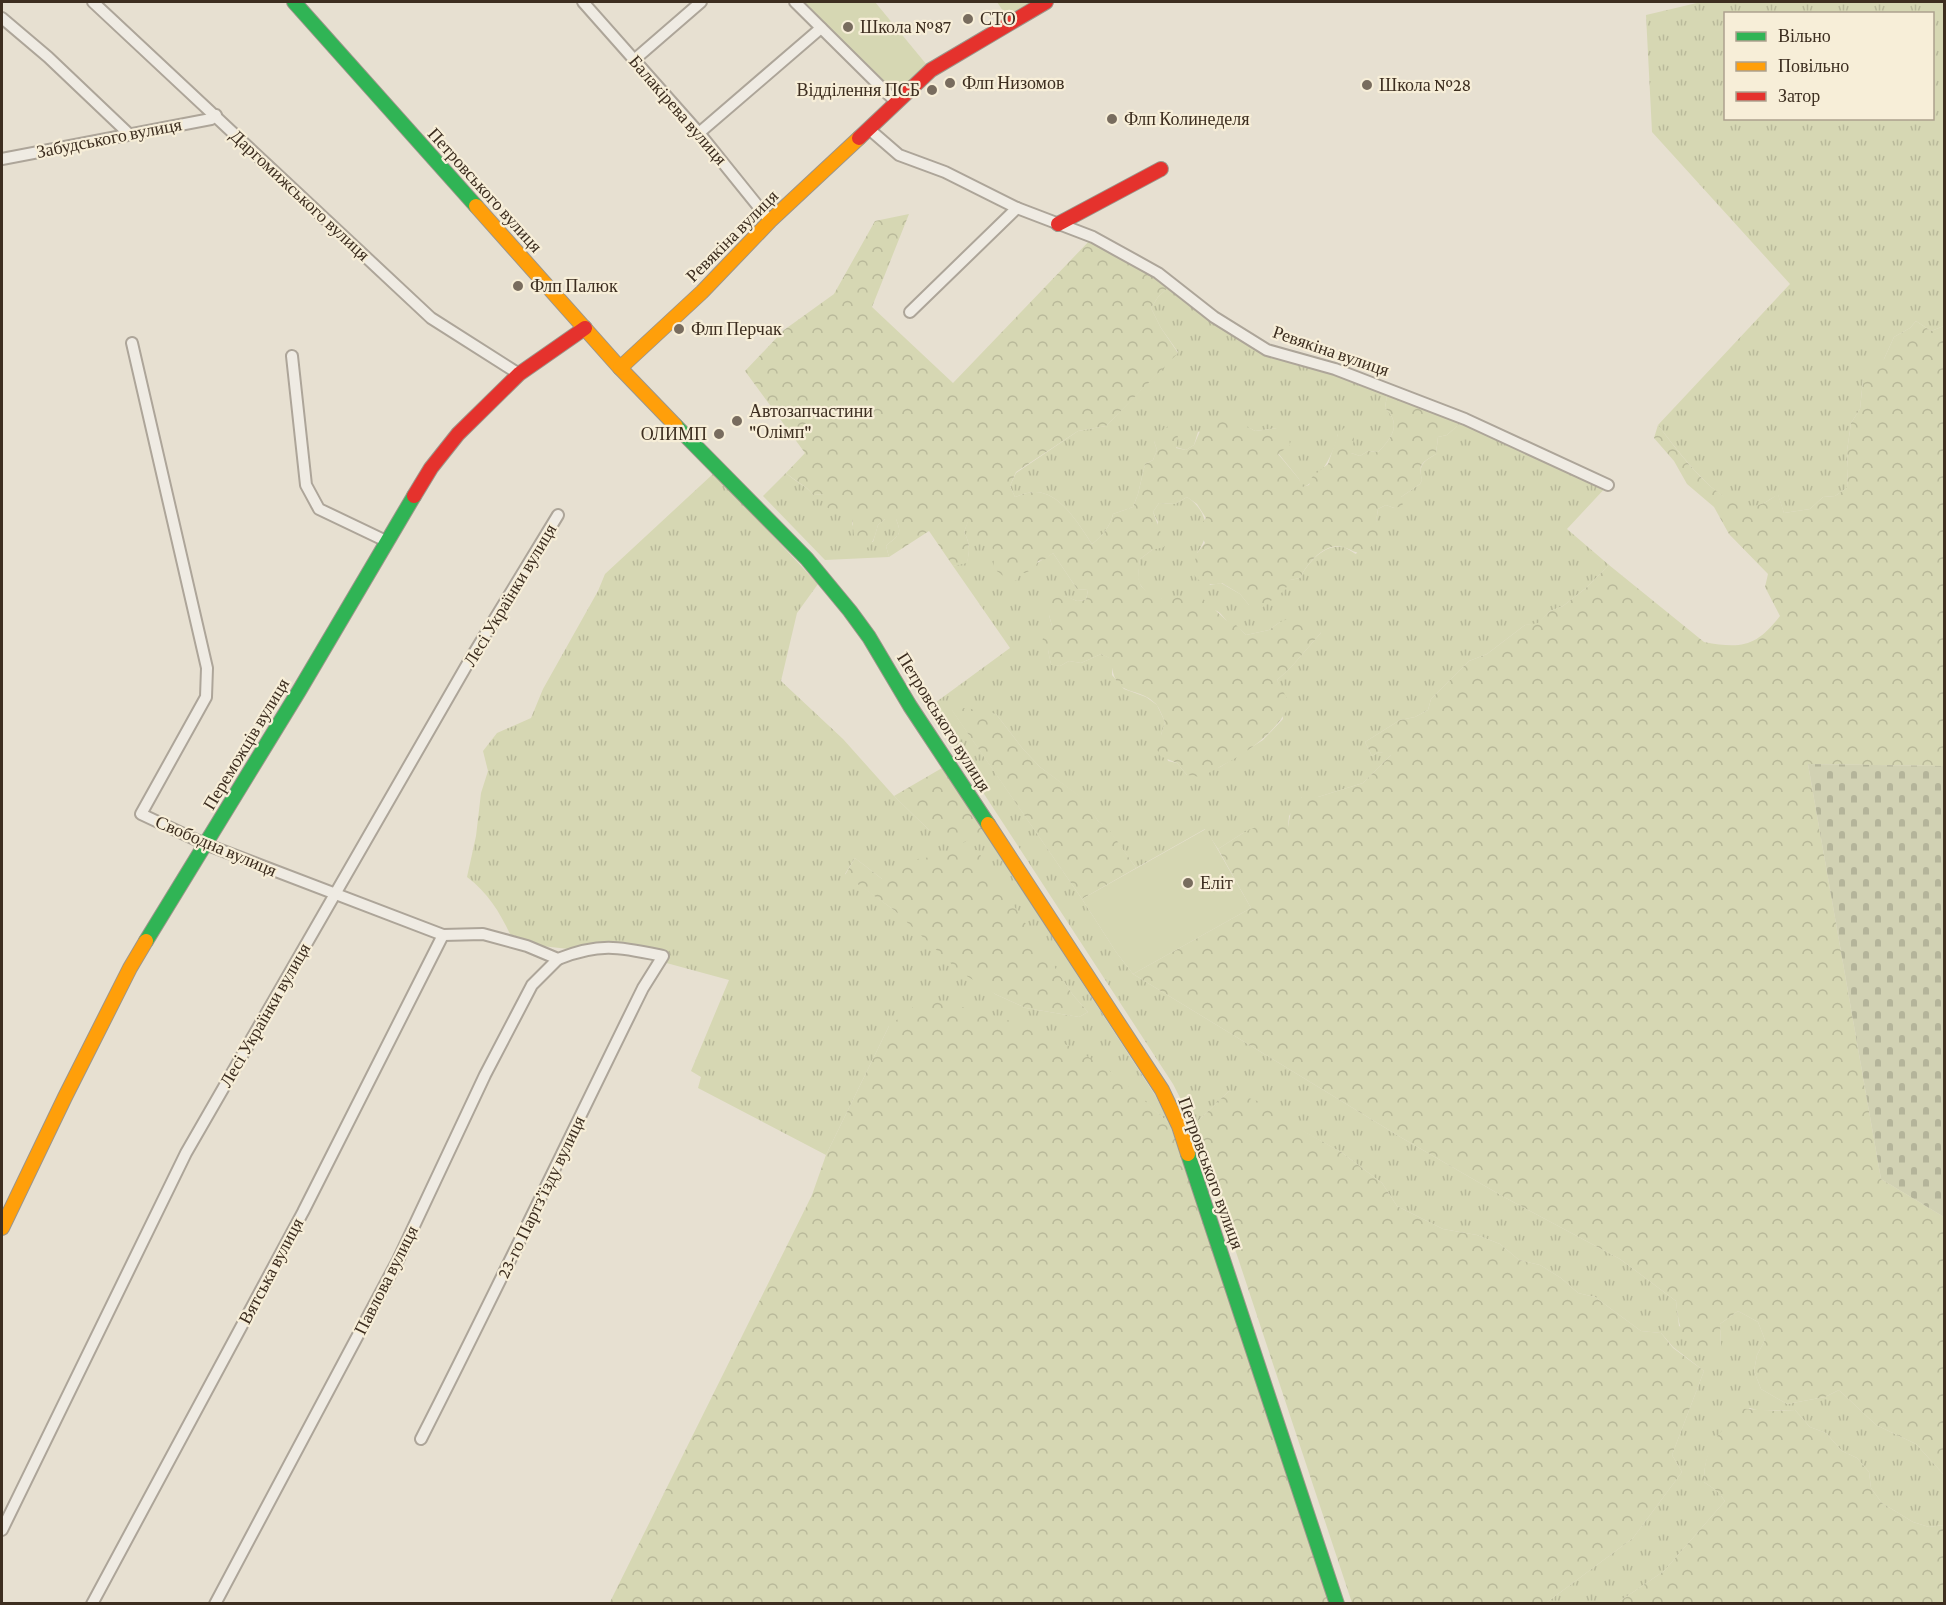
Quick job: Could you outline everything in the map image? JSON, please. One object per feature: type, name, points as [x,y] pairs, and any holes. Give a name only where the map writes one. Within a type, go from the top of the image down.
[{"type":"main road","name":"Петровського вулиця","points":[[294,2],[620,368],[807,559],[869,637],[910,706],[1162,1090],[1179,1126],[1337,1604]]},
{"type":"main road","name":"Ревякіна вулиця","points":[[620,368],[702,292],[770,221],[931,70],[1046,2]]},
{"type":"main road","points":[[1058,224],[1161,169]]},
{"type":"main road","name":"Переможців вулиця","points":[[2,1228],[130,968],[299,691],[431,468],[458,434],[519,374],[585,327]]},
{"type":"street","name":"Даргомижського вулиця","points":[[93,2],[431,318],[519,374]]},
{"type":"street","name":"Балакірева вулиця","points":[[583,2],[699,133],[770,221]]},
{"type":"street","points":[[634,60],[701,2]]},
{"type":"street","points":[[795,2],[896,102]]},
{"type":"street","points":[[2,18],[48,57],[129,134]]},
{"type":"street","points":[[699,133],[820,28]]},
{"type":"street","name":"Забудського вулиця","points":[[2,159],[211,119],[216,115]]},
{"type":"street","name":"Ревякіна вулиця","points":[[869,129],[899,155],[945,172],[1017,208],[1093,237],[1158,273],[1214,317],[1267,350],[1335,369],[1466,419],[1608,485]]},
{"type":"street","points":[[910,312],[1017,208]]},
{"type":"street","name":"Свободна вулиця","points":[[132,343],[207,668],[206,697],[141,814],[205,844],[443,935],[483,934],[527,946],[558,959]]},
{"type":"street","points":[[292,356],[306,485],[319,509],[386,541]]},
{"type":"street","name":"Лесі Українки вулиця","points":[[2,1530],[186,1153],[468,663],[558,515]]},
{"type":"street","name":"Вятська вулиця","points":[[92,1604],[303,1212],[443,935]]},
{"type":"street","name":"23-го Партз’їзду вулиця","points":[[421,1439],[487,1309],[545,1185],[643,988],[663,956],[618,946],[582,949],[558,959]]},
{"type":"street","name":"Павлова вулиця","points":[[215,1604],[398,1260],[485,1075],[532,985],[558,959]]},
{"type":"green space","points":[[795,2],[875,2],[931,70],[896,102]]},
{"type":"green space","points":[[997,2],[1046,2],[1011,23]]},
{"type":"green space","points":[[1701,2],[1944,2],[1944,326],[1931,331],[1916,321],[1910,328],[1894,337],[1884,359],[1863,380],[1860,409],[1851,423],[1847,451],[1847,488],[1835,496],[1823,497],[1810,509],[1784,513],[1778,495],[1757,506],[1744,506],[1730,501],[1702,478],[1658,425],[1790,284],[1652,132],[1646,15]]},
{"type":"green space","points":[[909,214],[872,307],[953,383],[1093,237],[1172,284],[1158,297],[1151,308],[1178,353],[1106,426],[1078,431],[1016,472],[1010,486],[1015,497],[1034,492],[1052,497],[1068,510],[1092,544],[1106,530],[1113,514],[1133,507],[1145,464],[1153,460],[1157,450],[1154,441],[1159,433],[1172,423],[1178,437],[1176,448],[1186,450],[1194,445],[1203,424],[1223,417],[1233,424],[1240,422],[1255,431],[1277,428],[1289,437],[1290,445],[1278,454],[1299,479],[1302,487],[1309,485],[1312,477],[1328,464],[1338,434],[1344,428],[1350,429],[1354,439],[1351,453],[1360,456],[1368,451],[1378,452],[1391,436],[1393,420],[1385,408],[1387,395],[1380,386],[1465,419],[1447,435],[1438,437],[1436,454],[1422,464],[1420,484],[1401,497],[1403,506],[1394,508],[1386,505],[1378,509],[1376,522],[1381,528],[1375,542],[1366,552],[1356,552],[1336,546],[1323,551],[1317,555],[1300,578],[1290,580],[1285,590],[1259,610],[1249,605],[1240,594],[1222,583],[1204,583],[1192,572],[1197,553],[1205,543],[1198,528],[1206,518],[1197,504],[1187,497],[1175,504],[1159,503],[1153,512],[1164,547],[1152,550],[1140,559],[1138,577],[1145,590],[1163,599],[1191,595],[1201,597],[1246,635],[1269,630],[1280,622],[1296,616],[1321,633],[1277,680],[1290,704],[1283,716],[1264,738],[1227,763],[1201,777],[1187,775],[1177,763],[1160,756],[1154,743],[1161,735],[1165,722],[1160,710],[1149,698],[1128,690],[1117,681],[1111,659],[1101,654],[1081,663],[1069,661],[1060,666],[1051,665],[1048,650],[1042,644],[1044,631],[1052,626],[1049,615],[1040,601],[1066,596],[1077,601],[1086,600],[1088,590],[1077,589],[1053,553],[1044,560],[1038,561],[1035,568],[1025,573],[1019,572],[1017,580],[1011,582],[993,568],[993,549],[986,539],[976,542],[978,527],[968,522],[964,532],[969,547],[967,563],[953,566],[929,531],[889,557],[886,546],[899,532],[896,519],[885,519],[878,525],[869,547],[855,550],[853,516],[846,512],[829,509],[824,505],[824,494],[813,495],[786,473],[805,453],[745,371],[784,330],[834,294],[875,221]]},
{"type":"green space","points":[[1172,284],[1267,350],[1380,386],[1387,395],[1385,408],[1393,420],[1393,431],[1378,452],[1368,451],[1360,456],[1351,453],[1338,434],[1325,466],[1314,480],[1301,488],[1299,479],[1278,453],[1277,428],[1255,431],[1248,427],[1227,425],[1213,428],[1198,432],[1194,445],[1186,450],[1154,441],[1157,450],[1153,460],[1145,464],[1133,507],[1113,514],[1106,530],[1092,544],[1075,519],[1052,497],[1034,492],[1015,497],[1010,486],[1016,473],[1078,431],[1106,426],[1178,352],[1161,328],[1151,308],[1158,297]]},
{"type":"green space","points":[[1916,321],[1931,331],[1944,326],[1944,766],[1808,764],[1881,1179],[1944,1217],[1944,1475],[1916,1444],[1876,1425],[1839,1390],[1825,1397],[1787,1404],[1761,1389],[1754,1371],[1757,1355],[1765,1340],[1758,1322],[1738,1311],[1720,1324],[1721,1347],[1711,1357],[1694,1346],[1684,1335],[1679,1322],[1676,1301],[1620,1259],[1504,1197],[1402,1138],[1133,974],[1251,908],[1218,849],[1258,826],[1288,827],[1292,805],[1302,797],[1318,797],[1363,783],[1391,755],[1379,752],[1372,756],[1365,742],[1400,720],[1415,717],[1428,710],[1431,699],[1469,661],[1487,654],[1525,625],[1538,623],[1550,611],[1563,606],[1586,588],[1609,565],[1704,642],[1738,645],[1755,640],[1763,634],[1780,616],[1765,587],[1768,574],[1729,534],[1714,507],[1687,484],[1674,461],[1654,438],[1658,425],[1700,476],[1726,498],[1739,504],[1756,506],[1778,494],[1784,513],[1810,509],[1823,497],[1835,496],[1847,488],[1847,451],[1851,423],[1860,409],[1863,380],[1868,364],[1884,359],[1894,337],[1910,328]]},
{"type":"green space","points":[[1465,419],[1608,485],[1567,529],[1609,565],[1586,588],[1563,606],[1550,611],[1538,624],[1525,625],[1487,654],[1469,661],[1431,699],[1428,710],[1415,717],[1400,720],[1365,742],[1372,756],[1379,752],[1392,754],[1363,783],[1318,797],[1302,797],[1289,816],[1288,827],[1243,833],[1218,849],[1205,829],[1136,868],[1084,800],[1040,767],[996,714],[952,710],[1133,974],[1402,1138],[1504,1197],[1620,1259],[1676,1301],[1679,1326],[1721,1347],[1720,1324],[1738,1311],[1758,1322],[1765,1340],[1757,1355],[1754,1371],[1761,1389],[1787,1404],[1825,1397],[1839,1390],[1876,1425],[1916,1444],[1944,1475],[1944,1525],[1929,1527],[1913,1522],[1882,1503],[1871,1488],[1869,1472],[1857,1458],[1842,1451],[1826,1433],[1810,1427],[1795,1410],[1760,1411],[1750,1408],[1717,1439],[1707,1458],[1704,1482],[1717,1491],[1725,1501],[1664,1571],[1617,1603],[1546,1603],[1633,1538],[1682,1472],[1672,1455],[1704,1371],[1673,1347],[1661,1333],[1641,1331],[1595,1297],[1578,1293],[1561,1278],[1540,1265],[1519,1260],[1500,1244],[1477,1235],[1443,1229],[1397,1206],[1382,1183],[1341,1152],[1229,1091],[1194,1125],[1173,1084],[928,708],[1010,648],[953,566],[967,562],[969,547],[964,532],[968,521],[979,527],[996,555],[1019,572],[1053,553],[1077,589],[1088,590],[1086,600],[1077,601],[1065,596],[1049,615],[1052,626],[1048,650],[1051,664],[1060,666],[1069,661],[1081,663],[1101,654],[1112,659],[1112,675],[1124,689],[1146,697],[1157,705],[1165,722],[1161,735],[1168,761],[1177,763],[1187,775],[1220,767],[1263,740],[1283,719],[1282,691],[1277,680],[1321,633],[1280,622],[1269,630],[1246,635],[1217,611],[1172,602],[1150,594],[1142,587],[1138,571],[1140,559],[1152,550],[1158,522],[1153,512],[1159,503],[1175,504],[1187,497],[1194,502],[1205,522],[1205,538],[1197,553],[1210,585],[1221,583],[1240,594],[1249,605],[1290,580],[1300,578],[1311,561],[1328,549],[1344,547],[1356,554],[1376,522],[1378,509],[1386,505],[1394,508],[1401,497],[1420,484],[1421,467],[1436,454],[1438,437],[1447,435]]},
{"type":"green space","points":[[714,473],[818,584],[797,613],[781,681],[843,739],[894,796],[929,830],[983,830],[1155,1095],[1170,1124],[1112,1073],[889,1026],[826,1155],[698,1088],[701,1077],[691,1071],[729,980],[648,958],[542,946],[510,934],[492,903],[467,877],[476,836],[481,793],[488,771],[483,751],[497,733],[531,718],[543,689],[598,591],[605,574]],"holes":[[[855,858],[882,879],[1028,929],[1073,995],[1088,1012],[1079,1017],[1026,1008],[995,994],[894,910],[845,874]]]},
{"type":"green space","points":[[786,473],[813,495],[824,494],[854,516],[852,524],[855,530],[855,541],[873,542],[878,525],[885,519],[896,519],[899,532],[886,546],[889,557],[825,560],[763,496]]},
{"type":"green space","points":[[966,708],[996,714],[1040,767],[1085,800],[1098,821],[1108,828],[1136,868],[1082,899],[951,709]]},
{"type":"green space","points":[[1808,764],[1944,766],[1944,1217],[1881,1179]]},
{"type":"green space","points":[[942,768],[983,830],[963,843],[929,830],[894,796]]},
{"type":"green space","points":[[1206,829],[1251,908],[1133,974],[1082,899]]},
{"type":"green space","points":[[977,850],[1073,995],[1088,1012],[1079,1017],[1026,1008],[995,994],[959,971],[894,910],[845,875],[855,858],[882,879],[898,862]]},
{"type":"green space","points":[[922,1000],[995,1016],[1069,1046],[1119,1078],[1170,1124],[1330,1603],[609,1604],[812,1195],[826,1155],[889,1026]]},
{"type":"green space","points":[[1229,1091],[1260,1102],[1300,1129],[1341,1152],[1382,1183],[1397,1206],[1443,1229],[1477,1235],[1500,1244],[1519,1260],[1540,1265],[1561,1278],[1578,1293],[1595,1297],[1641,1331],[1661,1333],[1673,1348],[1704,1371],[1672,1455],[1682,1472],[1633,1538],[1546,1603],[1352,1603],[1194,1125]]},
{"type":"green space","points":[[1735,1408],[1795,1410],[1810,1427],[1826,1433],[1842,1451],[1857,1458],[1869,1472],[1871,1488],[1882,1503],[1913,1522],[1929,1527],[1944,1525],[1944,1603],[1617,1603],[1664,1571],[1725,1501],[1717,1491],[1704,1482],[1704,1472],[1707,1457],[1723,1428],[1726,1417]]},
{"type":"traffic: fast","points":[[294,2],[476,206]]},
{"type":"traffic: fast","points":[[676,426],[807,559],[850,611],[869,637],[910,706],[988,824]]},
{"type":"traffic: fast","points":[[146,941],[299,691],[414,496]]},
{"type":"traffic: fast","points":[[1188,1154],[1337,1604]]},
{"type":"traffic: slow","points":[[620,368],[702,292],[770,221],[859,138]]},
{"type":"traffic: slow","points":[[476,206],[620,368],[676,426]]},
{"type":"traffic: slow","points":[[988,824],[1162,1090],[1179,1126],[1188,1154]]},
{"type":"traffic: slow","points":[[2,1228],[65,1097],[146,941]]},
{"type":"traffic: jam","points":[[859,138],[931,70],[1046,2]]},
{"type":"traffic: jam","points":[[1058,224],[1161,169]]},
{"type":"traffic: jam","points":[[414,496],[431,468],[458,434],[519,374],[585,328]]},
{"type":"place","name":"СТО","points":[[968,19]]},
{"type":"place","name":"Школа №87","points":[[848,27]]},
{"type":"place","name":"Флп Низомов","points":[[950,83]]},
{"type":"place","name":"Школа №28","points":[[1367,85]]},
{"type":"place","name":"Відділення ПСБ","points":[[932,90]]},
{"type":"place","name":"Флп Колинеделя","points":[[1112,119]]},
{"type":"place","name":"Флп Палюк","points":[[518,286]]},
{"type":"place","name":"Флп Перчак","points":[[679,329]]},
{"type":"place","name":"Автозапчастини \"Олімп\"","points":[[737,421]]},
{"type":"place","name":"ОЛИМП","points":[[719,434]]},
{"type":"place","name":"Еліт","points":[[1188,883]]}]
